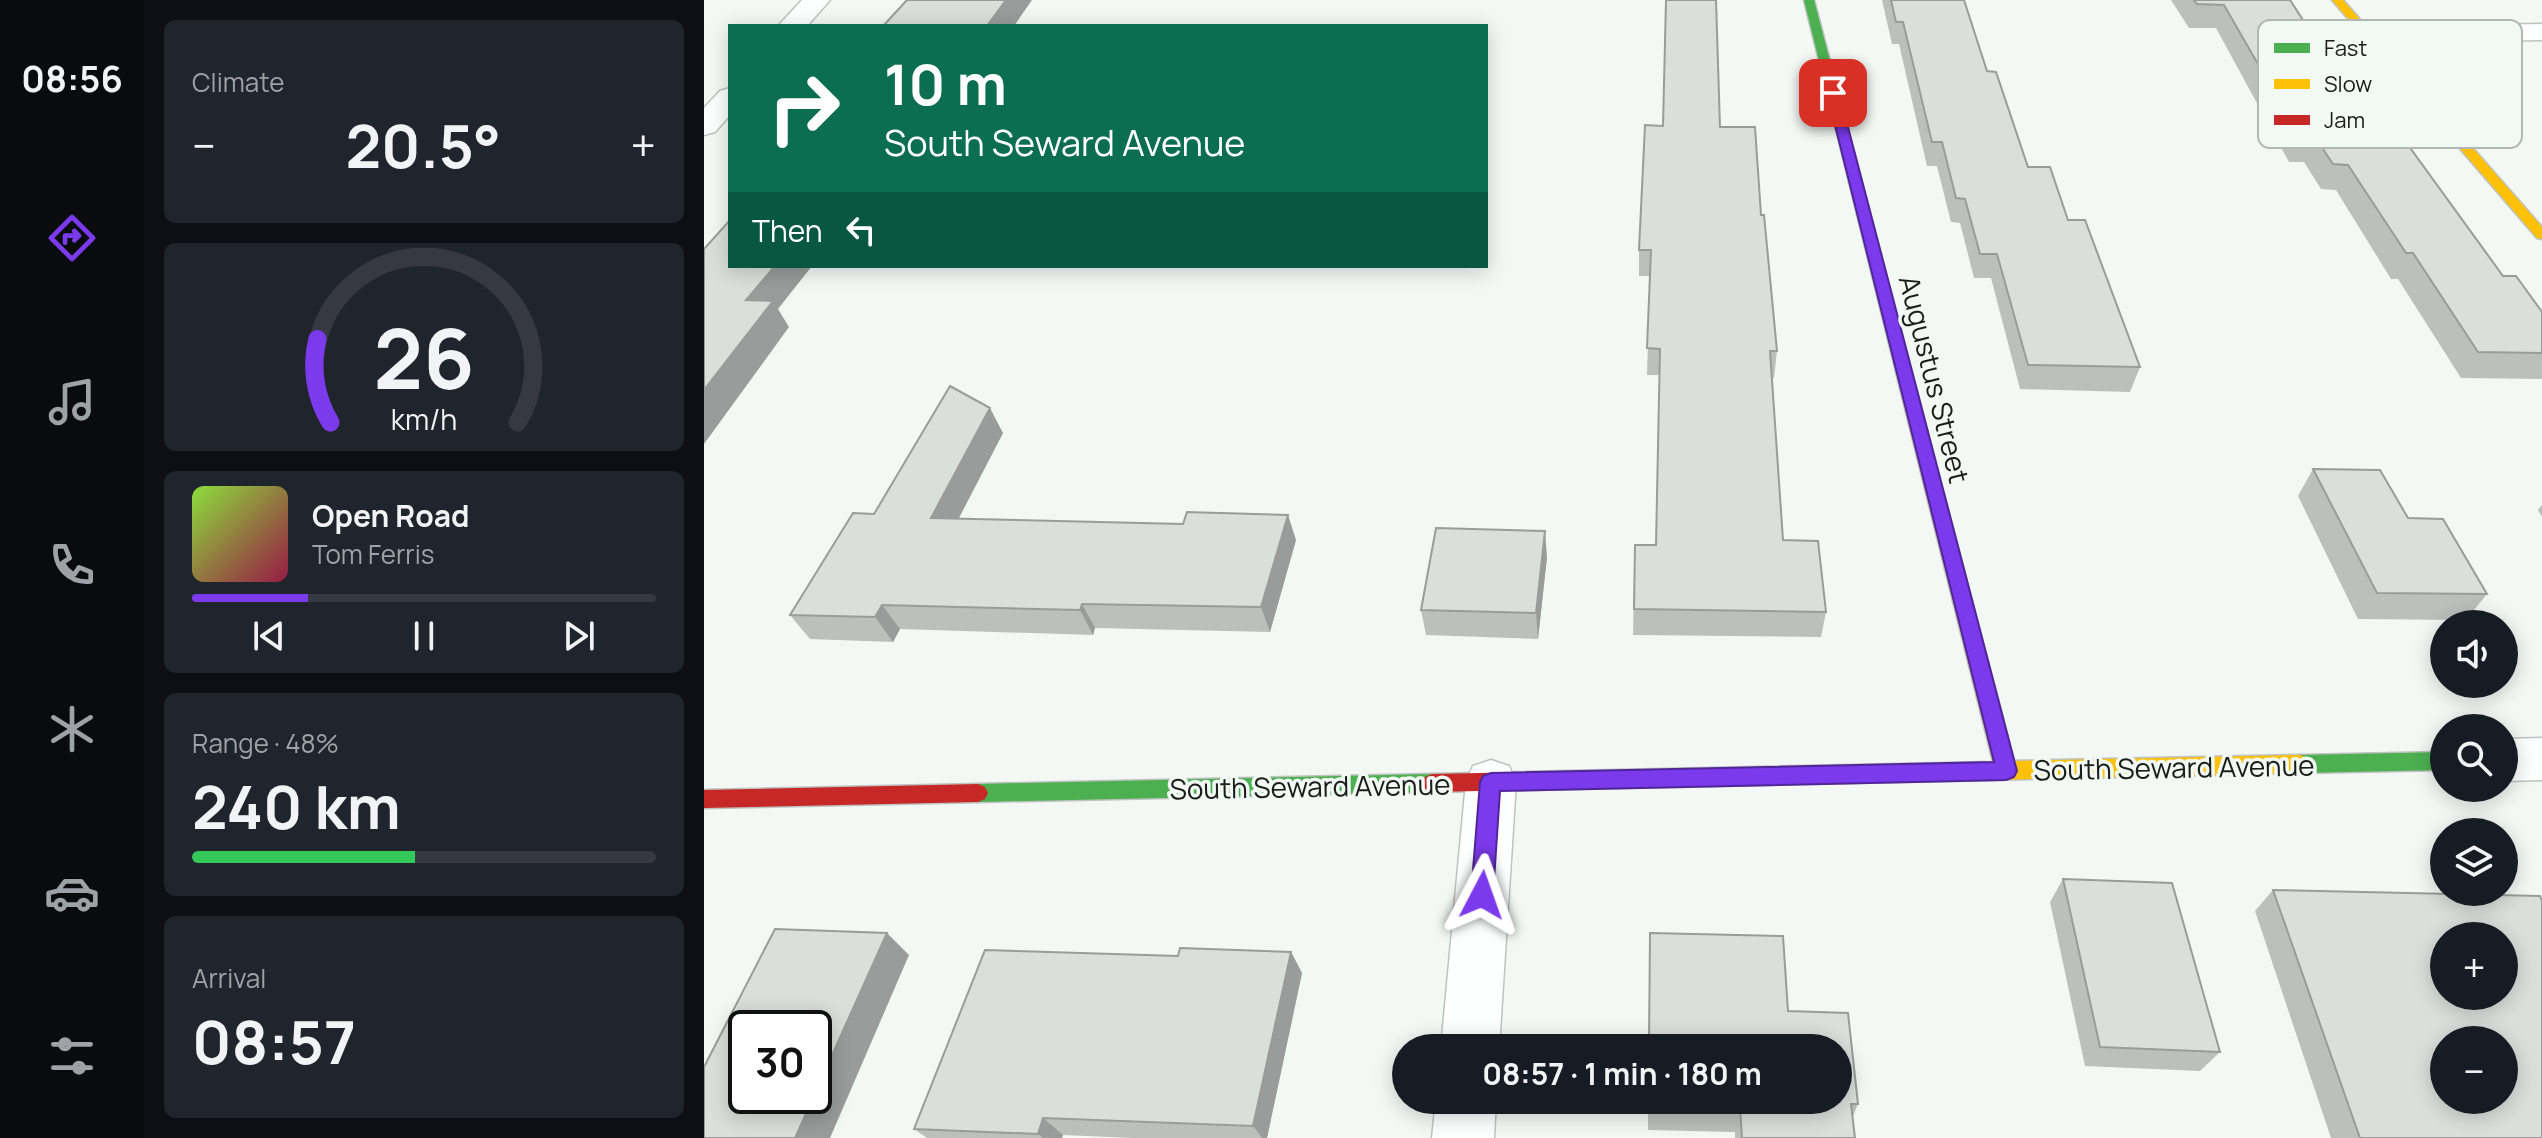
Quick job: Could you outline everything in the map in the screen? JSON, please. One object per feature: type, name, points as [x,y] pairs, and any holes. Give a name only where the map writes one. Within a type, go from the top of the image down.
[{"type":"street","points":[[794,24],[817,0]]},
{"type":"street","name":"Augustus Street","points":[[1809,0],[2006,771]]},
{"type":"street","points":[[2337,0],[2355,20]]},
{"type":"street","points":[[2522,32],[2542,32]]},
{"type":"street","points":[[704,126],[728,99]]},
{"type":"street","points":[[2466,148],[2542,235]]},
{"type":"street","points":[[2518,760],[2542,759]]},
{"type":"street","name":"South Seward Avenue","points":[[704,799],[2430,761]]},
{"type":"street","points":[[1471,1034],[1491,782]]},
{"type":"street","points":[[1463,1138],[1465,1114]]},
{"type":"building","points":[[907,0],[1006,0],[988,24],[885,24]]},
{"type":"building","points":[[1666,0],[1716,0],[1720,127],[1755,127],[1761,215],[1764,215],[1777,351],[1770,351],[1783,540],[1818,541],[1826,612],[1634,609],[1635,545],[1656,545],[1660,349],[1647,348],[1651,250],[1639,250],[1645,125],[1663,126]]},
{"type":"building","points":[[1891,0],[1964,0],[1987,71],[1996,72],[2028,167],[2050,167],[2068,220],[2085,220],[2140,367],[2028,365],[1997,254],[1980,254],[1965,199],[1956,198],[1942,142],[1932,142],[1903,22],[1896,22]]},
{"type":"building","points":[[2194,0],[2290,0],[2303,20],[2258,20],[2258,64],[2224,5],[2197,4]]},
{"type":"building","points":[[2322,148],[2410,148],[2503,276],[2516,276],[2542,312],[2542,353],[2478,352],[2413,253],[2406,253],[2348,165],[2333,164]]},
{"type":"building","points":[[728,222],[728,268],[773,268],[746,300],[773,301],[704,390],[704,249]]},
{"type":"building","points":[[950,386],[990,408],[931,518],[1183,524],[1187,512],[1288,515],[1261,607],[1082,604],[1080,610],[882,605],[875,617],[790,615],[853,513],[874,514]]},
{"type":"building","points":[[2313,469],[2380,470],[2408,518],[2443,519],[2487,594],[2377,593]]},
{"type":"building","points":[[1436,528],[1545,531],[1536,613],[1421,610]]},
{"type":"building","points":[[2063,879],[2172,883],[2220,1052],[2100,1047]]},
{"type":"building","points":[[2273,890],[2430,894],[2430,906],[2518,906],[2518,896],[2540,896],[2542,1138],[2360,1138]]},
{"type":"building","points":[[775,929],[887,933],[832,1055],[832,1010],[733,1010]]},
{"type":"building","points":[[1650,933],[1783,936],[1788,1011],[1848,1013],[1850,1034],[1649,1034]]},
{"type":"building","points":[[1180,948],[1291,952],[1253,1126],[1043,1118],[1038,1134],[914,1129],[985,950],[1178,956]]},
{"type":"building","points":[[728,1020],[728,1114],[806,1114],[795,1138],[704,1138],[704,1067]]},
{"type":"building","points":[[1852,1049],[1858,1104],[1852,1104]]},
{"type":"building","points":[[1852,1112],[1855,1138],[1742,1138],[1740,1114]]},
{"type":"traffic: fast","points":[[1809,0],[1908,388]]},
{"type":"traffic: fast","points":[[2300,764],[2430,761]]},
{"type":"traffic: fast","points":[[978,793],[1432,783]]},
{"type":"traffic: slow","points":[[2337,0],[2354,20]]},
{"type":"traffic: slow","points":[[2466,148],[2542,235]]},
{"type":"traffic: slow","points":[[1908,388],[2006,771]]},
{"type":"traffic: slow","points":[[1712,777],[2300,764]]},
{"type":"traffic: jam","points":[[1432,783],[1712,777]]},
{"type":"traffic: jam","points":[[704,799],[978,793]]},
{"type":"route","points":[[1482,895],[1491,782],[2006,771],[1833,93]]}]
